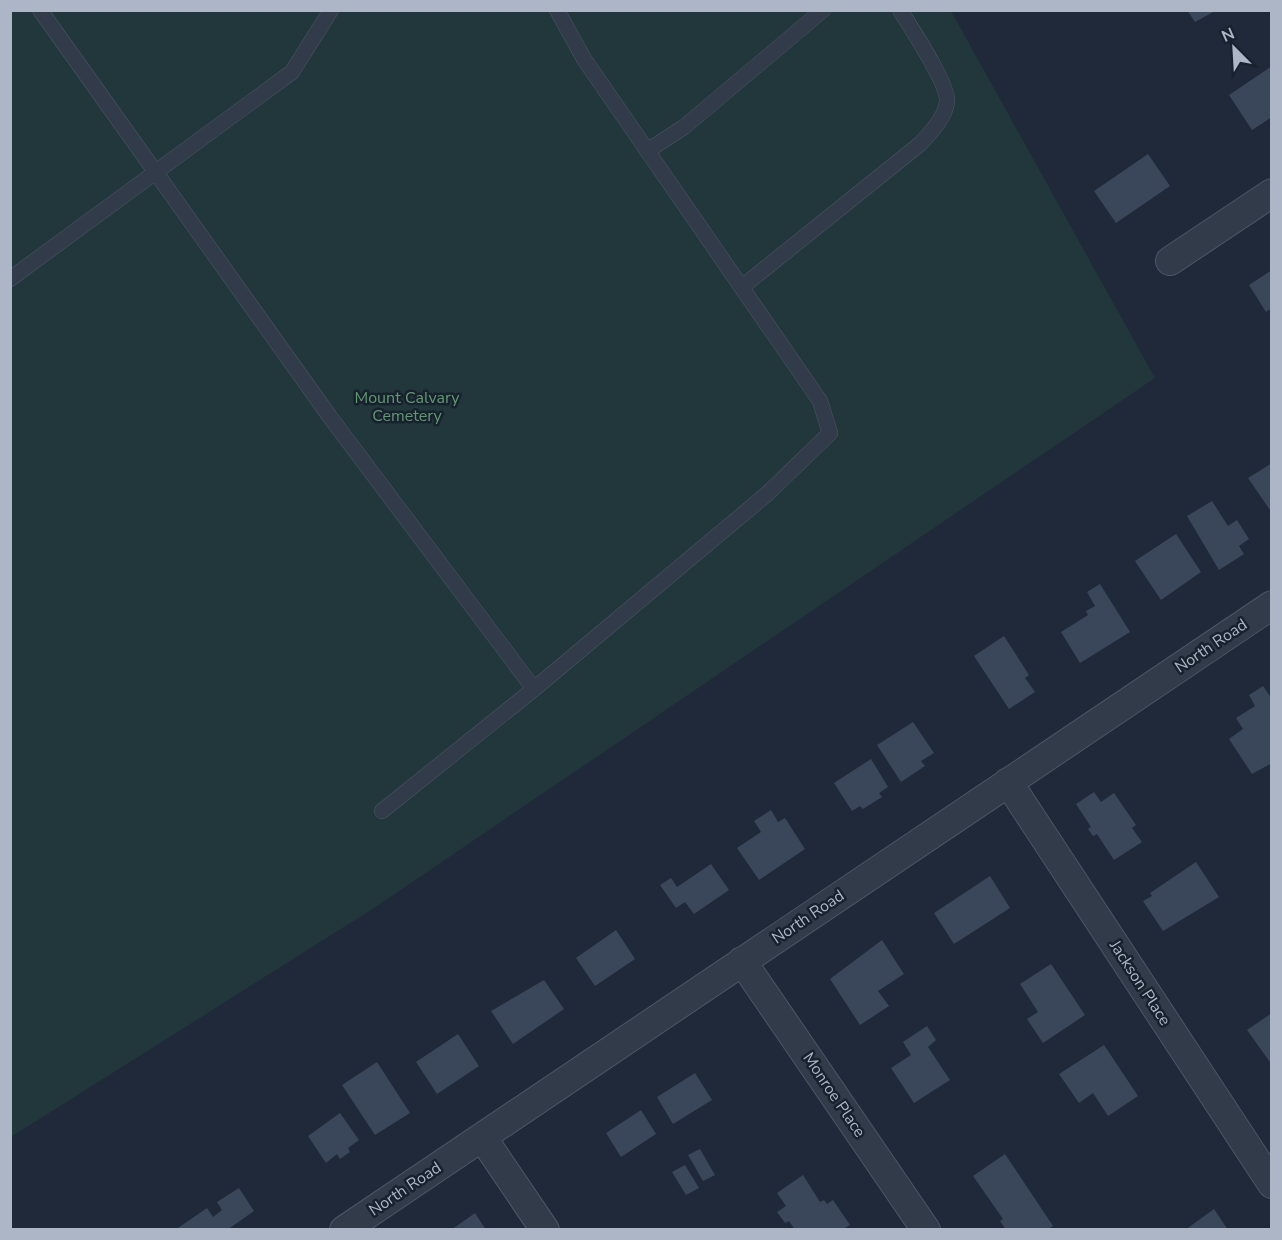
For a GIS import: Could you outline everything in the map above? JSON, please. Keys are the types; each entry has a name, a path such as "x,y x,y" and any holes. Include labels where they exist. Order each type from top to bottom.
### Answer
{"street":[{"path":"1170,261 1272,193"},
{"name":"North Road","path":"344,1230 1272,605"},
{"name":"Jackson Place","path":"1008,782 1272,1184"},
{"name":"Monroe Place","path":"742,961 926,1230"},
{"path":"482,1137 545,1230"}],"lane":[{"path":"40,10 330,417 534,689"},
{"path":"10,279 292,72 331,10"},
{"path":"382,811 534,689 767,494 830,433 820,400 584,59 557,10"},
{"path":"647,151 684,128 823,10"},
{"path":"742,287 920,144 938,122 947,102 943,84 900,10"}],"green space":[{"name":"Mount Calvary Cemetery","path":"11,11 951,11 1155,378 371,910 11,1137"}],"building":[{"path":"1187,10 1217,10 1195,22"},
{"path":"1272,66 1272,117 1252,130 1229,95"},
{"path":"1148,154 1170,186 1116,223 1094,191"},
{"path":"1272,270 1272,308 1266,312 1249,285"},
{"path":"1272,463 1272,513 1248,478"},
{"path":"1212,501 1228,526 1237,520 1249,539 1239,546 1244,554 1219,570 1187,516"},
{"path":"1176,534 1201,572 1161,600 1135,561"},
{"path":"1100,584 1130,632 1080,663 1061,632 1088,615 1086,611 1095,606 1087,592"},
{"path":"1004,636 1029,675 1025,678 1035,692 1009,709 974,656"},
{"path":"1263,686 1272,699 1272,763 1252,774 1229,739 1243,729 1236,718 1255,706 1249,695"},
{"path":"913,722 934,753 921,761 925,766 901,782 877,745"},
{"path":"871,759 888,787 879,793 882,797 863,809 860,806 852,811 834,783"},
{"path":"1094,792 1101,802 1114,793 1136,825 1132,828 1142,842 1114,860 1097,834 1093,836 1088,829 1091,827 1076,804"},
{"path":"771,810 778,822 785,818 805,849 759,880 737,848 761,832 754,821"},
{"path":"1196,862 1219,897 1163,931 1143,901 1152,896 1150,893"},
{"path":"711,864 729,890 694,914 685,902 676,908 660,885 671,878 677,887"},
{"path":"990,876 1010,908 954,944 934,913"},
{"path":"616,930 635,959 595,986 576,958"},
{"path":"882,940 904,974 878,991 889,1006 860,1025 830,979"},
{"path":"1051,964 1085,1015 1043,1043 1027,1019 1038,1012 1020,984"},
{"path":"544,980 564,1009 513,1044 491,1011"},
{"path":"1272,1013 1272,1065 1247,1030"},
{"path":"927,1026 936,1040 928,1047 950,1080 914,1103 891,1068 911,1055 903,1042"},
{"path":"458,1034 479,1066 437,1094 416,1062"},
{"path":"1104,1045 1138,1096 1108,1116 1093,1093 1079,1103 1059,1074"},
{"path":"377,1062 410,1113 375,1135 342,1085"},
{"path":"695,1073 712,1100 673,1124 657,1097"},
{"path":"641,1110 656,1134 621,1157 606,1133"},
{"path":"340,1113 359,1140 348,1148 350,1152 340,1159 337,1154 326,1163 308,1136"},
{"path":"700,1149 715,1175 703,1181 688,1155"},
{"path":"1005,1154 1053,1226 1047,1230 1006,1230 1000,1221 1003,1219 973,1176"},
{"path":"685,1165 699,1188 686,1195 672,1172"},
{"path":"803,1175 820,1202 824,1200 827,1204 833,1200 850,1225 842,1230 795,1230 789,1221 785,1223 777,1212 786,1206 777,1193"},
{"path":"239,1188 254,1211 227,1230 175,1230 207,1208 213,1217 222,1210 217,1202"},
{"path":"1214,1209 1228,1230 1185,1230"},
{"path":"475,1213 486,1230 451,1230"}]}
